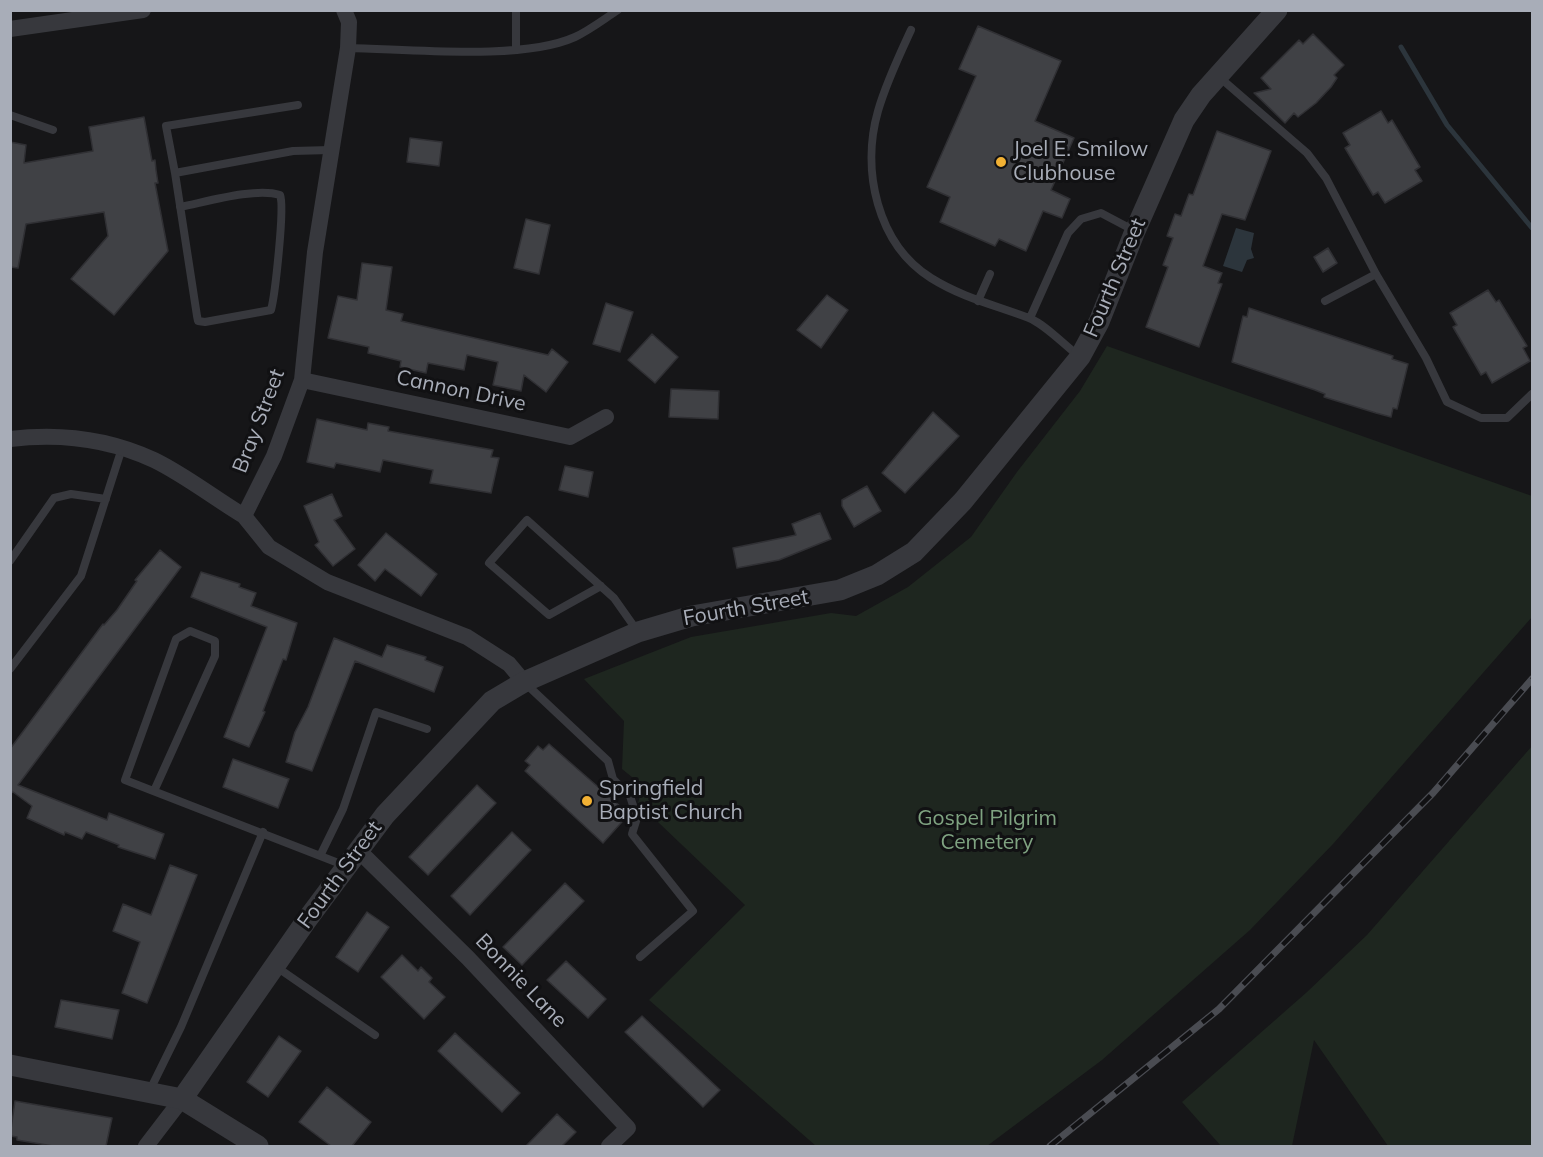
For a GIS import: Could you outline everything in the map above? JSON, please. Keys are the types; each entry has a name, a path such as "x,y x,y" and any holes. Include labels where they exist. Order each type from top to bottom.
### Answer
{"street":[{"path":"10,29 142,10"},
{"name":"Bray Street","path":"243,516 274,456 302,380 315,252 348,48 349,22 344,10"},
{"name":"Fourth Street","path":"146,1146 385,814 492,701 524,682 638,632 717,611 788,601 840,590 877,574 914,552 963,501 1080,357 1099,322 1135,231 1184,120 1218,76 1277,10"},
{"name":"Cannon Drive","path":"302,380 570,437 606,417"},
{"path":"10,439 40,435 106,442 154,460 243,516 269,547 327,582 467,637 509,664 524,682"},
{"name":"Bonnie Lane","path":"353,858 468,957 628,1128 609,1146"},
{"path":"10,1065 182,1099 258,1146"}],"lane":[{"path":"516,10 516,48"},
{"path":"348,48 483,51 516,48 574,38 618,10"},
{"path":"910,30 890,77 873,133 873,177 878,206 900,252 915,267 933,279 978,301 1030,318 1080,357"},
{"path":"1218,76 1307,153 1326,178 1376,274 1400,311 1447,402 1481,418 1507,418 1533,394"},
{"path":"180,207 253,194 272,192 280,195 283,202 282,220 275,265 275,296 271,310 205,322 198,321 166,126 298,105"},
{"path":"10,115 53,130"},
{"path":"175,173 293,151 330,150"},
{"path":"1030,318 1068,233 1082,219 1101,213 1135,231"},
{"path":"978,301 990,274"},
{"path":"1325,301 1376,274"},
{"path":"10,669 81,576 122,448"},
{"path":"10,561 54,498 71,494 106,499"},
{"path":"601,586 549,615 489,563 527,520 601,586 614,598 638,632"},
{"path":"154,791 215,656 215,641 190,631 176,639 125,780 154,791 263,832 321,854 353,858"},
{"path":"524,682 608,761 613,779 630,796 636,818 632,834 693,911 640,957"},
{"path":"321,854 343,809 376,712 426,729"},
{"path":"149,1092 181,1027 263,832"},
{"path":"275,966 375,1035"}],"green space":[{"name":"Gospel Pilgrim Cemetery","path":"1107,346 1532,496 1532,617 1333,844 1250,930 1102,1060 987,1146 816,1146 649,1000 745,905 638,803 643,786 622,769 624,721 584,679 691,637 831,613 856,616 908,587 971,537 1017,472 1080,391"},
{"path":"1532,746 1532,1146 1388,1146 1314,1040 1292,1146 1221,1146 1182,1102 1307,992 1367,935"}],"shaded area":[{"path":"1236,228 1254,233 1251,249 1254,258 1247,260 1242,272 1223,266"}],"building":[{"name":"Joel E. Smilow Clubhouse","path":"978,26 1061,61 1035,121 1074,138 1051,190 1070,199 1062,218 1043,211 1026,251 999,239 995,246 940,222 950,197 927,187 976,76 959,69"},
{"path":"1313,34 1344,65 1334,75 1337,78 1331,87 1316,103 1298,117 1294,113 1285,123 1254,93 1271,89 1261,78 1299,40 1303,44"},
{"path":"1381,111 1388,123 1392,120 1420,167 1415,170 1422,181 1385,203 1378,192 1373,195 1345,148 1350,145 1343,133"},
{"path":"144,117 152,161 155,160 158,183 155,183 168,251 114,315 71,279 108,236 104,212 26,224 18,268 10,267 10,142 26,145 24,163 93,151 89,127"},
{"path":"1217,131 1271,151 1245,220 1222,214 1203,266 1222,273 1218,283 1222,284 1199,347 1146,327 1168,267 1163,265 1173,238 1167,236 1175,214 1181,216 1189,194 1193,195"},
{"path":"410,138 442,142 439,166 407,162"},
{"path":"526,219 550,225 539,274 514,268"},
{"path":"1328,248 1337,263 1323,272 1314,257"},
{"path":"362,263 392,267 386,310 403,314 401,321 548,355 552,349 568,362 546,392 524,375 521,391 493,385 498,362 467,355 464,370 428,363 426,373 400,367 401,361 368,353 369,347 328,338 338,296 357,300"},
{"path":"1488,290 1496,302 1499,300 1527,346 1523,348 1530,361 1492,383 1486,372 1481,375 1453,327 1457,325 1450,313"},
{"path":"827,295 848,310 821,348 797,330"},
{"path":"606,303 633,312 620,352 593,344"},
{"path":"1249,308 1393,356 1392,359 1408,364 1397,409 1393,408 1391,417 1376,413 1324,397 1325,394 1315,390 1232,362 1243,316 1247,317"},
{"path":"652,334 678,357 655,383 628,360"},
{"path":"671,389 719,391 718,419 669,417"},
{"path":"933,412 959,436 905,493 882,473"},
{"path":"317,419 367,430 368,423 389,427 388,431 493,450 491,457 499,458 491,493 430,483 433,470 383,460 380,472 336,463 334,468 307,462"},
{"path":"565,466 593,472 588,497 559,490"},
{"path":"867,486 881,511 854,527 842,506 842,500"},
{"path":"332,494 342,516 334,520 355,549 333,566 315,545 319,542 304,506"},
{"path":"820,513 831,539 779,560 737,568 733,548 796,535 792,524"},
{"path":"386,533 437,574 421,596 385,569 375,581 358,565"},
{"path":"160,550 181,567 18,785 107,820 109,813 164,834 155,859 118,847 119,845 86,832 82,839 65,832 64,835 27,818 32,806 13,792 10,794 10,749 103,624 117,610 137,581 135,580"},
{"path":"201,572 240,584 239,587 256,593 251,606 297,623 286,660 283,659 263,711 265,712 249,747 224,737 267,627 191,597"},
{"path":"334,638 382,657 387,645 426,657 425,660 443,667 434,692 355,661 312,771 286,762 295,732 308,707"},
{"name":"Springfield Baptist Church","path":"549,744 629,814 603,843 525,771 530,765 525,761 538,746 543,750"},
{"path":"233,759 289,779 278,808 223,787"},
{"path":"477,785 496,803 428,875 409,857"},
{"path":"512,832 531,850 470,915 451,896"},
{"path":"170,865 197,875 147,1003 122,993 140,942 113,931 123,904 151,915"},
{"path":"565,883 584,901 522,965 503,947"},
{"path":"367,912 389,927 358,972 336,957"},
{"path":"402,955 418,971 421,967 432,978 429,982 445,997 424,1019 381,977"},
{"path":"566,961 606,999 588,1018 547,980"},
{"path":"61,1000 119,1010 112,1039 55,1027"},
{"path":"642,1016 720,1090 703,1107 625,1032"},
{"path":"455,1033 520,1093 502,1112 438,1051"},
{"path":"279,1036 301,1051 268,1097 247,1082"},
{"path":"327,1087 371,1122 352,1146 331,1146 299,1122"},
{"path":"15,1101 112,1118 106,1146 53,1146 17,1140 17,1137 10,1136"},
{"path":"557,1114 576,1132 562,1146 526,1146"}],"waterway":[{"path":"1401,47 1447,125 1532,228"}],"railway":[{"path":"1050,1146 1219,1009 1433,793 1532,679"}],"place":[{"name":"Joel E. Smilow Clubhouse","path":"1001,162"},
{"name":"Springfield Baptist Church","path":"587,801"}]}
